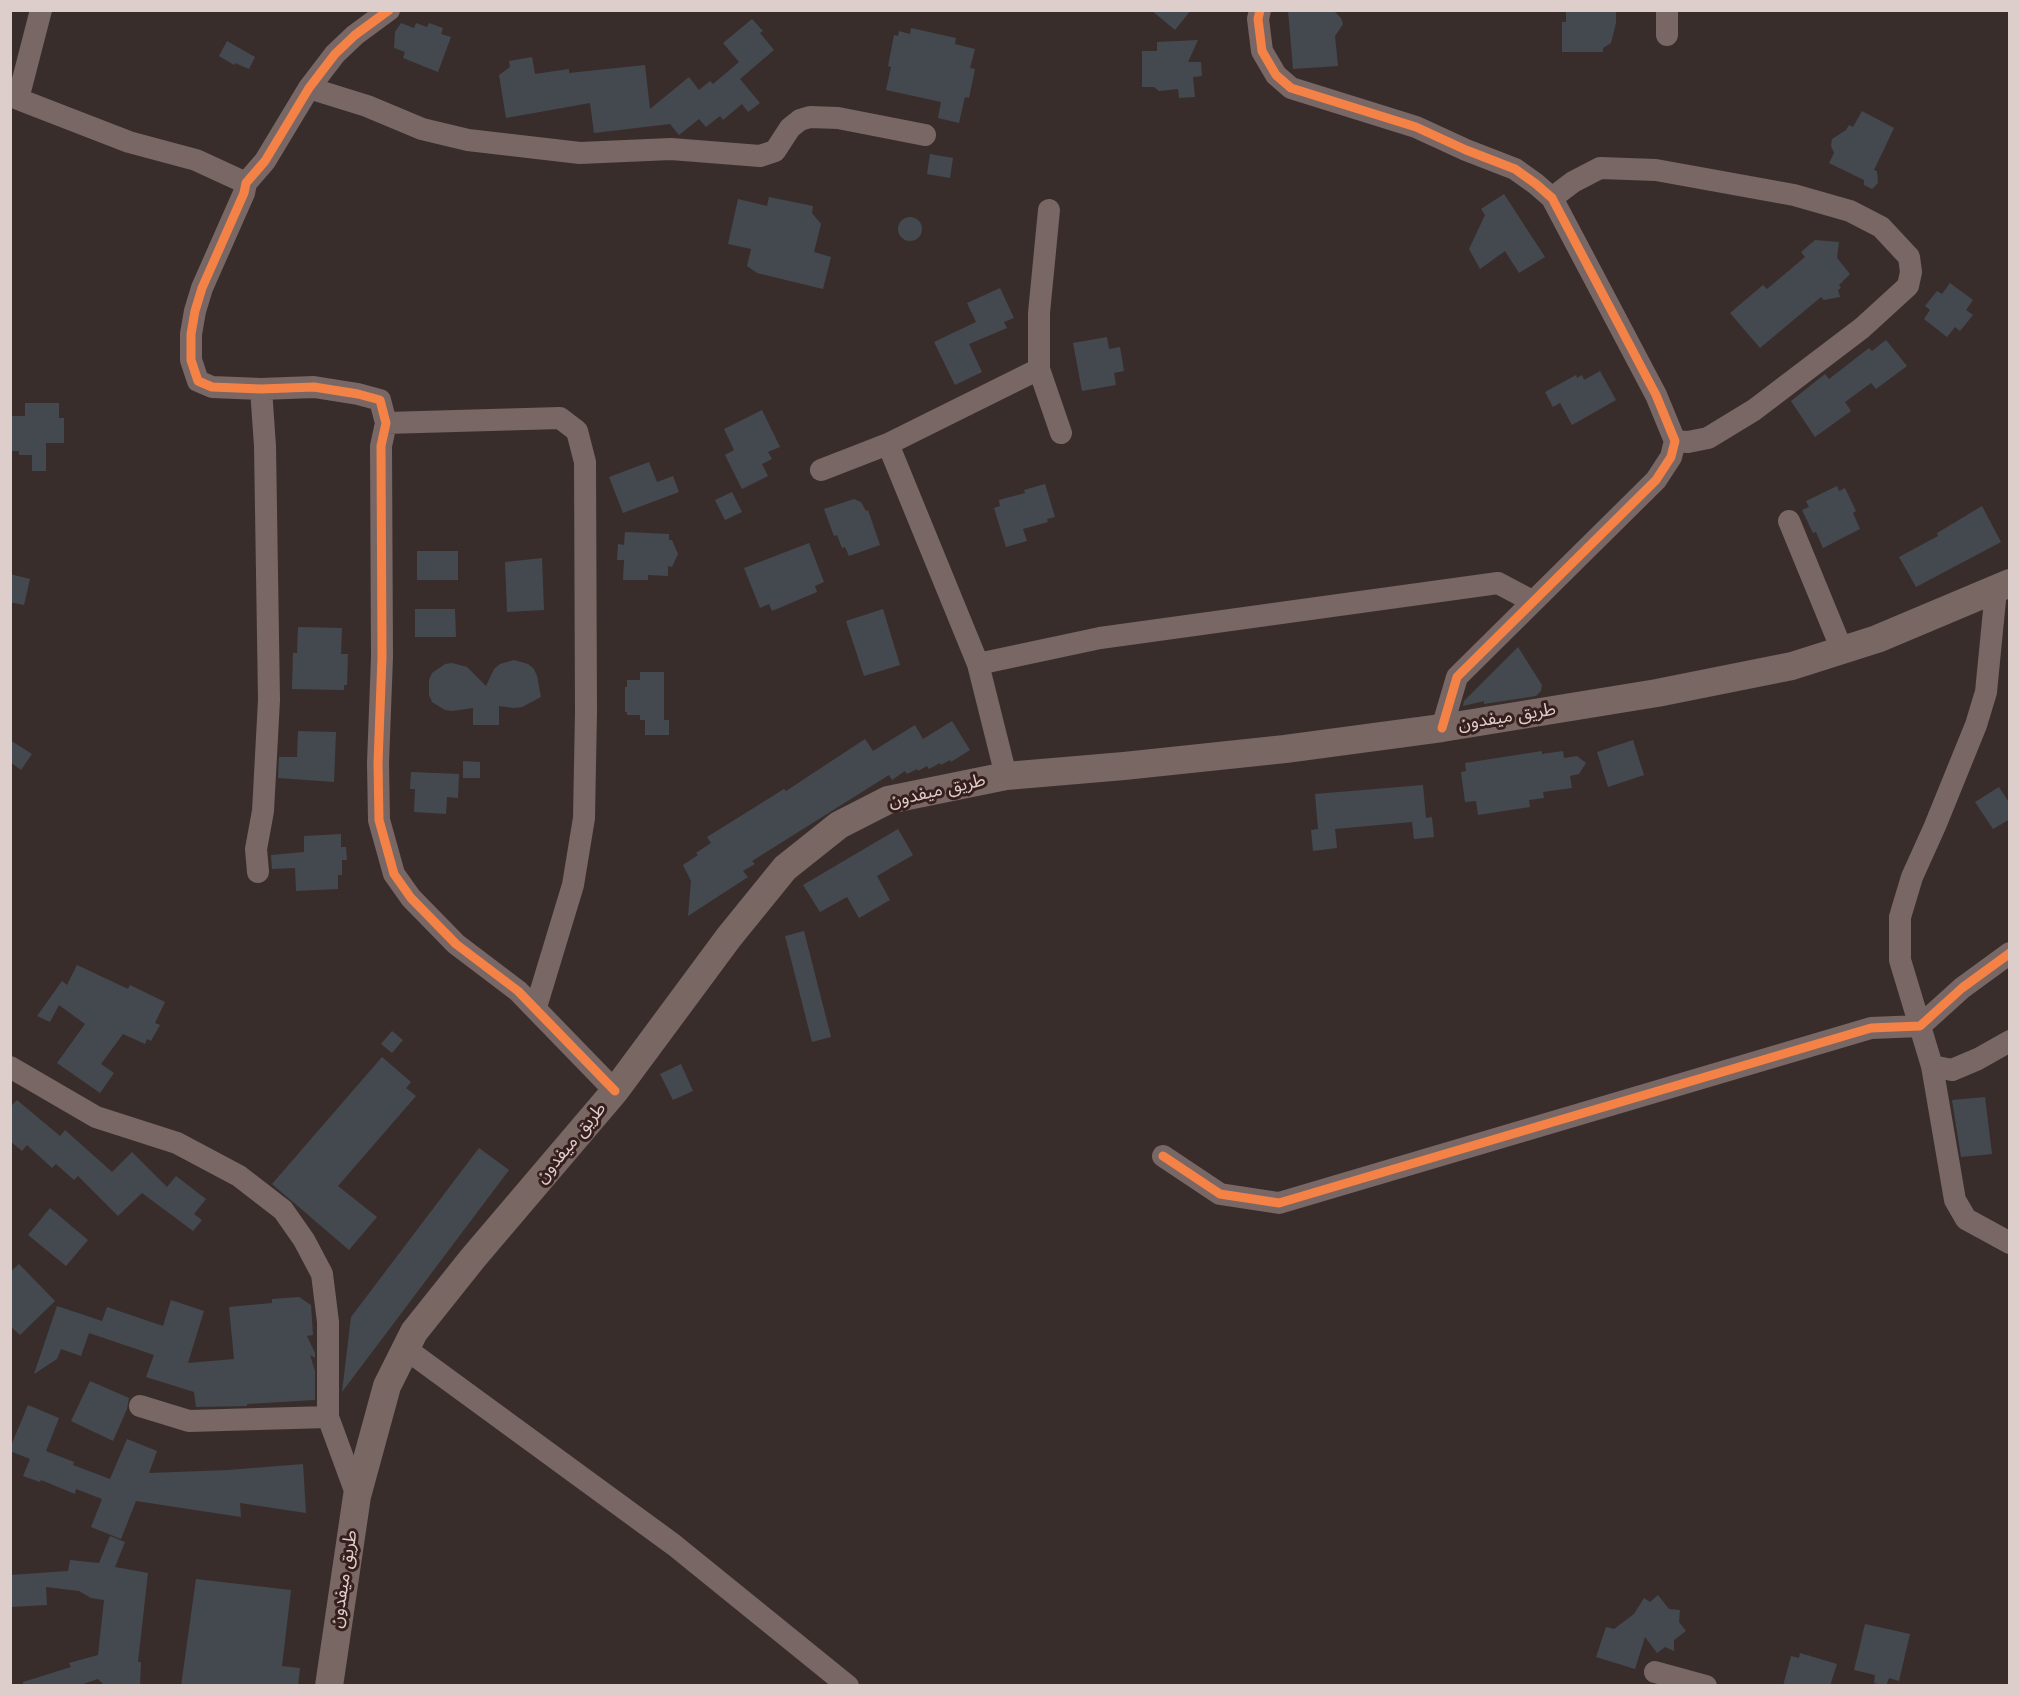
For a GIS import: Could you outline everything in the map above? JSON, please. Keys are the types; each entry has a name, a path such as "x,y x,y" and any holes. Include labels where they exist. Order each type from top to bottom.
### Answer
{"main road":[{"name":"طريق ميفدون","path":"328,1686 357,1496 387,1386 414,1332 473,1258 615,1091 729,937 784,868 839,825 888,800 1006,776 1284,749 1442,728 1657,693 1792,666 1877,639 2003,587"}],"street":[{"path":"41,10 14,97 129,142 196,160 246,183"},
{"path":"389,10 355,35 335,54 309,88 265,161 246,183 244,193 202,288 191,334 191,360 198,381 212,387 261,389 314,387 380,400 386,423 381,446 382,657 378,763 379,820 394,874 411,898 456,944 536,1007 615,1091"},
{"path":"1260,10 1258,19 1262,51 1276,75 1291,88 1416,127 1515,169 1552,198 1656,395 1676,441 1671,458 1656,480 1457,677 1442,728"},
{"path":"1667,10 1668,35"},
{"path":"309,88 367,106 422,129 468,140 580,153 671,149 760,156 775,151 790,128 800,120 810,117 838,118 925,135"},
{"path":"1552,198 1573,182 1600,168 1656,170 1794,195 1850,212 1881,227 1909,257 1911,272 1908,286 1862,328 1754,410 1708,438 1688,442 1676,441"},
{"path":"1048,210 1039,313 1039,369 1061,433"},
{"path":"821,470 888,444 1039,369"},
{"path":"258,872 256,849 263,811 269,700 265,446 261,389"},
{"path":"386,423 560,418 577,431 585,462 584,818 573,885 536,1007"},
{"path":"888,444 978,664 1006,776"},
{"path":"1789,521 1842,650"},
{"path":"978,664 1100,638 1498,583 1533,601"},
{"path":"2003,587 1986,692 1976,725 1912,877 1900,917 1900,960 1932,1066 1955,1200 1966,1219 2010,1243"},
{"path":"1163,1156 1220,1194 1279,1203 1871,1028 1920,1026 1962,988 2010,952"},
{"path":"1932,1066 1952,1070 2010,1041"},
{"path":"15,1077 96,1117 177,1143 239,1176 283,1210 304,1239 322,1274 328,1322 328,1417 357,1496"},
{"path":"406,1349 674,1545 848,1686"},
{"path":"140,1406 189,1421 328,1417"},
{"path":"1655,1672 1706,1686"}],"building":[{"path":"1151,10 1191,10 1175,30"},
{"path":"1288,10 1333,10 1341,18 1343,24 1335,36 1338,66 1293,69"},
{"path":"1566,10 1616,10 1616,23 1611,43 1603,48 1603,52 1562,52 1562,22 1566,22"},
{"path":"752,19 763,31 760,33 774,50 740,79 760,103 748,112 742,104 723,120 720,116 706,127 699,119 679,135 670,124 594,133 590,103 506,118 499,75 510,67 509,61 532,57 535,74 569,69 569,73 645,65 650,109 689,77 699,90 710,81 713,84 739,62 723,43"},
{"path":"401,23 414,28 416,23 427,27 429,23 443,28 441,34 451,37 438,72 403,58 405,52 394,48 395,32"},
{"path":"911,28 956,38 955,44 975,49 970,68 975,69 969,98 965,97 959,123 938,118 941,102 886,90 894,35 898,36 899,31 910,34"},
{"path":"1198,40 1188,62 1201,62 1202,76 1193,77 1195,97 1179,98 1178,89 1159,91 1154,87 1142,87 1142,51 1157,51 1157,42"},
{"path":"227,41 255,57 249,69 235,63 234,65 219,56"},
{"path":"1862,111 1894,128 1874,170 1877,171 1878,183 1872,189 1864,185 1864,180 1829,163 1834,153 1831,146 1832,139 1846,130 1849,125 1853,127"},
{"path":"930,154 953,158 950,178 927,174"},
{"path":"1504,194 1545,257 1519,273 1505,251 1480,269 1469,249 1485,215 1481,209"},
{"path":"769,197 813,206 812,213 821,224 814,252 831,257 823,289 757,273 747,266 751,249 728,244 738,199 767,206"},
{"path":"910,217 919,220 922,229 919,238 910,241 901,238 898,229 901,220"},
{"path":"1815,240 1839,242 1837,258 1850,274 1839,285 1840,297 1824,300 1821,297 1760,348 1730,313 1763,285 1767,289 1805,257 1801,252"},
{"path":"1950,283 1973,300 1966,310 1973,315 1960,331 1955,327 1947,337 1924,319 1930,310 1925,306 1937,291 1942,294"},
{"path":"1000,288 1014,318 1004,322 1007,328 969,344 982,372 955,385 934,342 976,322 967,303"},
{"path":"1107,337 1109,349 1120,347 1124,371 1114,373 1116,385 1082,391 1073,343"},
{"path":"1886,340 1907,366 1876,389 1871,383 1845,402 1851,411 1815,437 1791,401 1825,374 1829,379 1869,348 1872,351"},
{"path":"1600,371 1616,400 1572,425 1560,403 1553,407 1545,392 1576,375 1577,378 1582,375 1584,380"},
{"path":"25,403 59,403 59,418 64,418 64,443 46,443 46,471 32,471 32,455 19,455 19,451 11,451 10,416 25,416"},
{"path":"762,410 780,447 768,452 772,459 762,464 768,476 742,489 725,455 734,450 724,429"},
{"path":"649,462 657,482 673,476 679,492 623,513 609,477"},
{"path":"1045,484 1055,517 1047,519 1048,522 1023,529 1027,541 1006,547 994,508 1000,506 999,500 1025,493 1024,490"},
{"path":"1837,486 1839,491 1845,488 1856,511 1853,513 1860,529 1823,548 1802,510 1809,507 1806,501"},
{"path":"732,492 742,512 725,520 715,500"},
{"path":"854,499 861,502 866,511 868,510 880,545 849,556 845,547 842,548 837,535 834,536 824,509"},
{"path":"1982,506 2001,542 1916,587 1899,557 1938,536 1937,533"},
{"path":"625,532 669,534 669,540 672,540 678,554 672,567 668,566 668,576 648,575 648,580 623,580 624,560 617,560 618,544 624,545"},
{"path":"809,543 824,582 815,586 817,592 772,611 769,604 760,608 744,568"},
{"path":"417,551 458,551 458,580 417,580"},
{"path":"542,558 544,610 507,612 505,562"},
{"path":"10,574 30,579 24,605 10,602"},
{"path":"415,609 455,609 456,637 415,637"},
{"path":"883,609 900,665 864,676 846,621"},
{"path":"298,627 342,628 341,654 348,654 347,685 344,685 344,690 292,689 293,653 297,653"},
{"path":"1518,647 1542,685 1541,691 1536,696 1484,704 1484,701 1463,706 1464,701"},
{"path":"514,660 528,664 534,669 541,697 522,707 499,706 499,725 473,725 473,708 445,710 432,702 429,695 429,680 432,673 445,664 452,663 467,667 486,686 494,669 500,664"},
{"path":"640,672 664,672 664,720 669,720 669,735 645,735 645,720 640,720 640,715 627,715 625,712 627,680 640,680"},
{"path":"952,721 970,750 951,762 950,760 941,765 940,763 929,769 927,766 907,774 905,771 892,780 889,775 752,861 755,864 743,871 748,877 688,916 691,881 683,865 711,843 707,837 784,789 786,791 865,739 873,751 915,725 923,739"},
{"path":"298,731 336,732 334,782 278,778 279,757 297,757"},
{"path":"10,740 32,754 21,770 10,762"},
{"path":"1633,740 1644,775 1608,787 1597,752"},
{"path":"1542,751 1542,754 1563,751 1564,758 1577,756 1586,763 1579,774 1570,776 1572,788 1543,792 1544,798 1529,800 1530,807 1478,815 1476,801 1465,802 1461,772 1466,771 1465,763"},
{"path":"463,761 480,762 480,778 463,778"},
{"path":"411,772 459,774 458,798 447,797 446,814 414,812 415,789 410,789"},
{"path":"1423,785 1426,818 1432,817 1434,837 1414,839 1412,822 1335,829 1337,848 1313,851 1311,830 1318,829 1315,794"},
{"path":"1999,787 2010,804 2010,819 1993,829 1975,802"},
{"path":"898,829 913,855 877,876 890,900 859,918 847,897 820,912 803,885"},
{"path":"341,834 341,847 346,847 347,860 342,860 342,875 338,875 338,889 296,891 295,868 272,869 271,855 304,852 304,836"},
{"path":"804,931 831,1037 812,1042 785,936"},
{"path":"77,965 128,989 130,985 165,1002 155,1023 160,1025 151,1041 147,1039 145,1044 123,1034 101,1064 114,1073 100,1093 57,1063 85,1024 59,1005 50,1022 37,1016 62,981 67,985"},
{"path":"392,1031 403,1040 392,1053 381,1044"},
{"path":"382,1057 411,1082 406,1088 416,1096 338,1186 377,1217 349,1250 272,1184"},
{"path":"681,1064 693,1091 673,1100 660,1074"},
{"path":"1985,1097 1992,1154 1961,1157 1952,1100"},
{"path":"17,1100 60,1136 65,1130 112,1172 132,1152 167,1187 176,1176 206,1199 194,1214 202,1220 193,1231 142,1193 118,1216 78,1176 74,1180 56,1164 52,1168 27,1145 22,1151 10,1141 10,1107"},
{"path":"479,1148 509,1170 342,1392 351,1317"},
{"path":"50,1208 88,1240 66,1266 28,1235"},
{"path":"19,1264 55,1301 20,1335 10,1326 10,1272"},
{"path":"299,1297 311,1305 313,1335 307,1336 315,1353 315,1358 310,1355 315,1371 315,1400 247,1404 247,1406 196,1407 194,1392 146,1377 154,1355 89,1333 81,1356 61,1349 57,1359 34,1374 57,1306 102,1321 107,1307 163,1326 171,1300 204,1311 188,1363 234,1359 229,1307 272,1303 272,1299"},
{"path":"90,1381 129,1398 127,1409 113,1441 71,1421"},
{"path":"28,1405 59,1418 46,1451 74,1462 73,1465 110,1479 127,1439 157,1451 149,1473 303,1464 306,1513 240,1503 241,1517 136,1501 121,1539 91,1527 102,1499 76,1489 75,1494 41,1480 40,1482 23,1476 30,1459 10,1451 10,1448"},
{"path":"110,1536 125,1542 115,1567 148,1573 138,1662 141,1662 140,1686 105,1686 98,1679 77,1686 23,1686 23,1682 71,1667 69,1663 98,1655 104,1600 91,1598 79,1591 46,1587 47,1605 10,1607 10,1575 68,1571 70,1560 99,1563"},
{"path":"196,1579 291,1590 282,1666 300,1668 298,1686 181,1686"},
{"path":"1658,1595 1669,1609 1680,1610 1679,1622 1686,1631 1674,1640 1674,1651 1665,1647 1657,1653 1645,1637 1635,1669 1596,1657 1606,1627 1614,1629 1634,1614 1644,1598 1650,1602"},
{"path":"1865,1624 1910,1634 1899,1681 1889,1678 1886,1686 1874,1683 1875,1675 1854,1670"},
{"path":"1800,1653 1837,1664 1830,1686 1783,1686 1791,1656 1799,1658"}],"cycle path":[{"path":"389,10 355,35 335,54 309,88 265,161 246,183 244,193 202,288 191,334 191,360 198,381 212,387 261,389 314,387 380,400 386,423 381,446 382,657 378,763 379,820 394,874 411,898 456,944 518,991 615,1091"},
{"path":"1260,10 1258,19 1262,51 1276,75 1291,88 1416,127 1515,169 1552,198 1656,395 1675,441 1671,457 1656,480 1457,677 1442,728"},
{"path":"1163,1156 1220,1194 1279,1203 1871,1028 1920,1026 1962,988 2010,953"}]}
